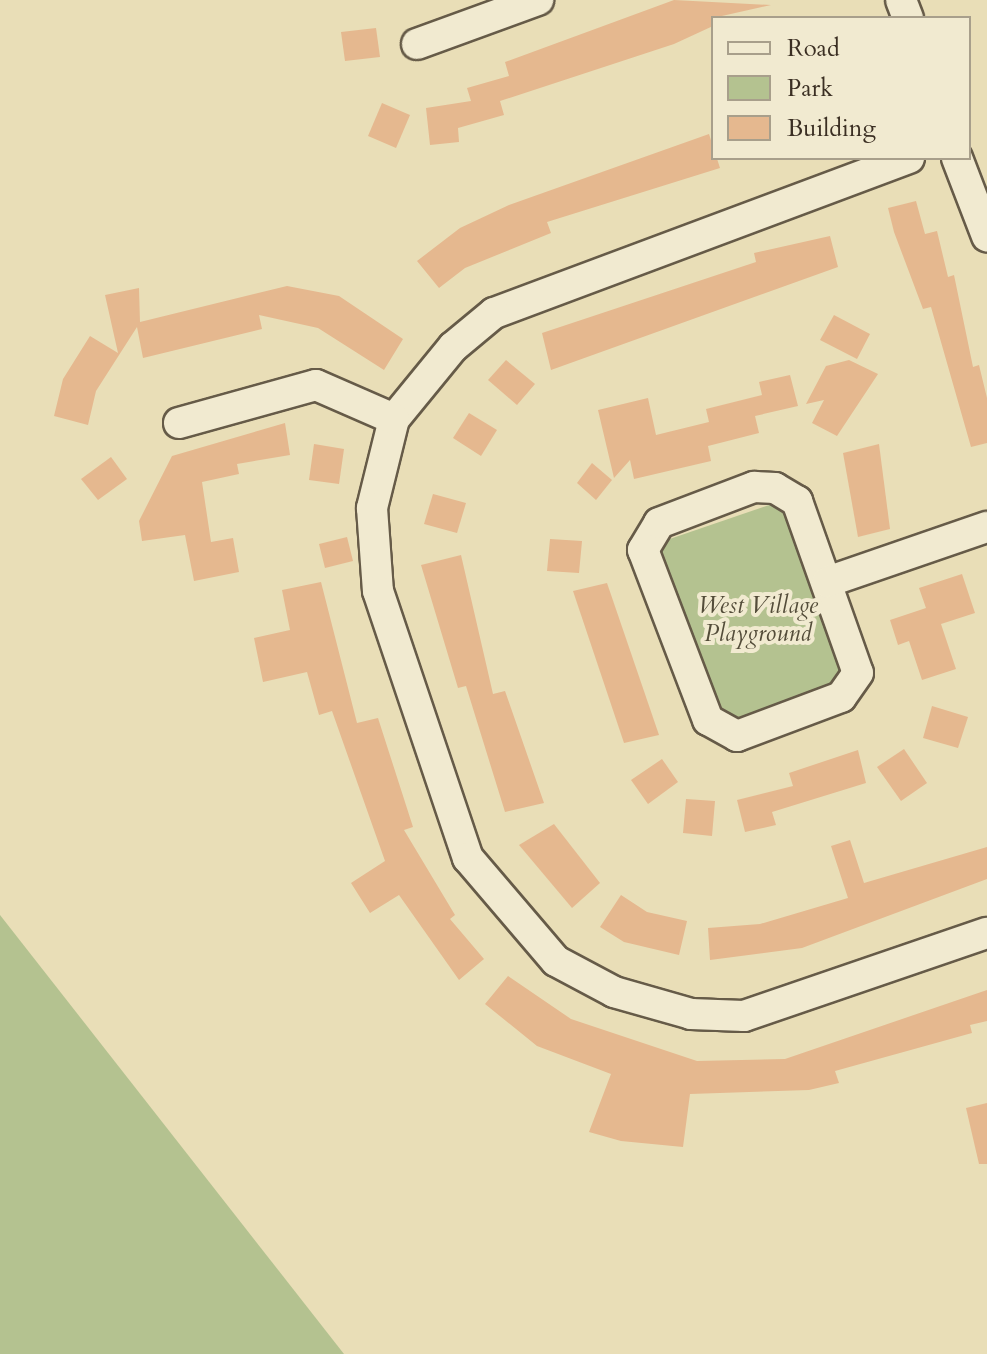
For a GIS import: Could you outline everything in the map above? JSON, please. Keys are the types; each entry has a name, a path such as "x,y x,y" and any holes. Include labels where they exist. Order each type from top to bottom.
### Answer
{"street":[{"path":"417,44 538,0"},
{"path":"904,160 494,313 453,347 394,419 372,508 378,591 468,858 556,961 614,992 691,1014 744,1016 987,933"},
{"path":"958,160 987,236"},
{"path":"179,423 316,385 394,419"},
{"path":"754,487 775,488 797,501 827,582 857,662 854,682 841,697 737,736 708,720 643,550 651,530 670,518 754,487"},
{"path":"827,582 987,527"}],"green space":[{"name":"West Village Playground","path":"772,504 787,511 847,668 837,681 742,725 724,719 658,543"},
{"path":"0,915 344,1354 0,1354"}],"building":[{"path":"674,0 771,5 711,16 711,27 674,44 500,101 504,115 458,128 459,142 430,145 426,108 471,101 467,88 509,76 505,62"},
{"path":"376,28 380,57 345,61 341,32"},
{"path":"382,103 410,115 396,148 368,136"},
{"path":"709,134 711,160 717,160 720,168 547,222 551,233 465,268 439,288 417,261 460,228 509,205"},
{"path":"916,201 925,234 937,231 948,277 954,275 973,367 979,365 987,398 987,443 971,447 931,307 923,309 894,232 888,208"},
{"path":"830,236 838,267 551,370 542,333 756,262 754,253"},
{"path":"287,286 339,296 403,339 384,370 318,328 259,315 262,329 143,358 137,327 96,391 88,425 54,416 63,379 90,336 118,353 105,295 139,288 140,322"},
{"path":"834,315 870,334 857,359 820,340"},
{"path":"506,360 535,384 517,405 488,380"},
{"path":"849,360 878,374 837,436 812,423 824,400 806,404 826,366"},
{"path":"790,375 798,406 755,416 759,433 708,446 711,461 634,479 630,460 614,478 598,410 648,398 656,435 709,422 706,409 762,395 759,382"},
{"path":"469,413 497,430 481,456 453,438"},
{"path":"285,423 290,455 237,464 239,474 202,482 211,542 233,538 239,572 194,581 185,535 142,541 139,521 172,456"},
{"path":"314,444 344,449 339,484 309,480"},
{"path":"879,444 890,529 858,537 843,453"},
{"path":"111,457 127,479 98,500 81,479"},
{"path":"592,463 612,480 596,500 577,483"},
{"path":"433,494 466,503 457,533 424,524"},
{"path":"347,537 353,561 325,568 319,544"},
{"path":"550,539 582,541 579,573 547,571"},
{"path":"461,555 493,694 505,691 544,803 505,812 466,686 458,688 421,565"},
{"path":"962,574 975,613 941,624 956,669 922,680 909,641 898,645 890,620 926,608 919,588"},
{"path":"321,582 357,723 378,718 413,827 404,830 455,915 450,919 484,959 459,980 399,895 370,913 351,883 385,861 332,711 319,715 307,672 263,682 254,638 290,630 282,590"},
{"path":"607,583 659,735 624,743 573,591"},
{"path":"932,706 968,717 958,748 923,738"},
{"path":"904,749 927,783 901,801 877,767"},
{"path":"858,750 866,783 772,812 776,825 745,832 737,800 793,786 789,773"},
{"path":"662,759 678,782 648,804 631,780"},
{"path":"686,799 715,801 712,836 683,833"},
{"path":"554,824 600,883 572,908 519,845"},
{"path":"850,840 864,883 987,847 987,879 802,948 710,960 708,928 760,924 848,898 831,846"},
{"path":"621,895 647,912 687,921 679,955 624,942 600,927"},
{"path":"508,976 571,1019 697,1061 785,1059 987,990 987,1021 970,1025 972,1033 835,1071 839,1083 809,1090 690,1094 683,1147 621,1141 589,1132 611,1074 537,1046 485,1004"},
{"path":"987,1103 987,1164 979,1164 966,1108"}]}
